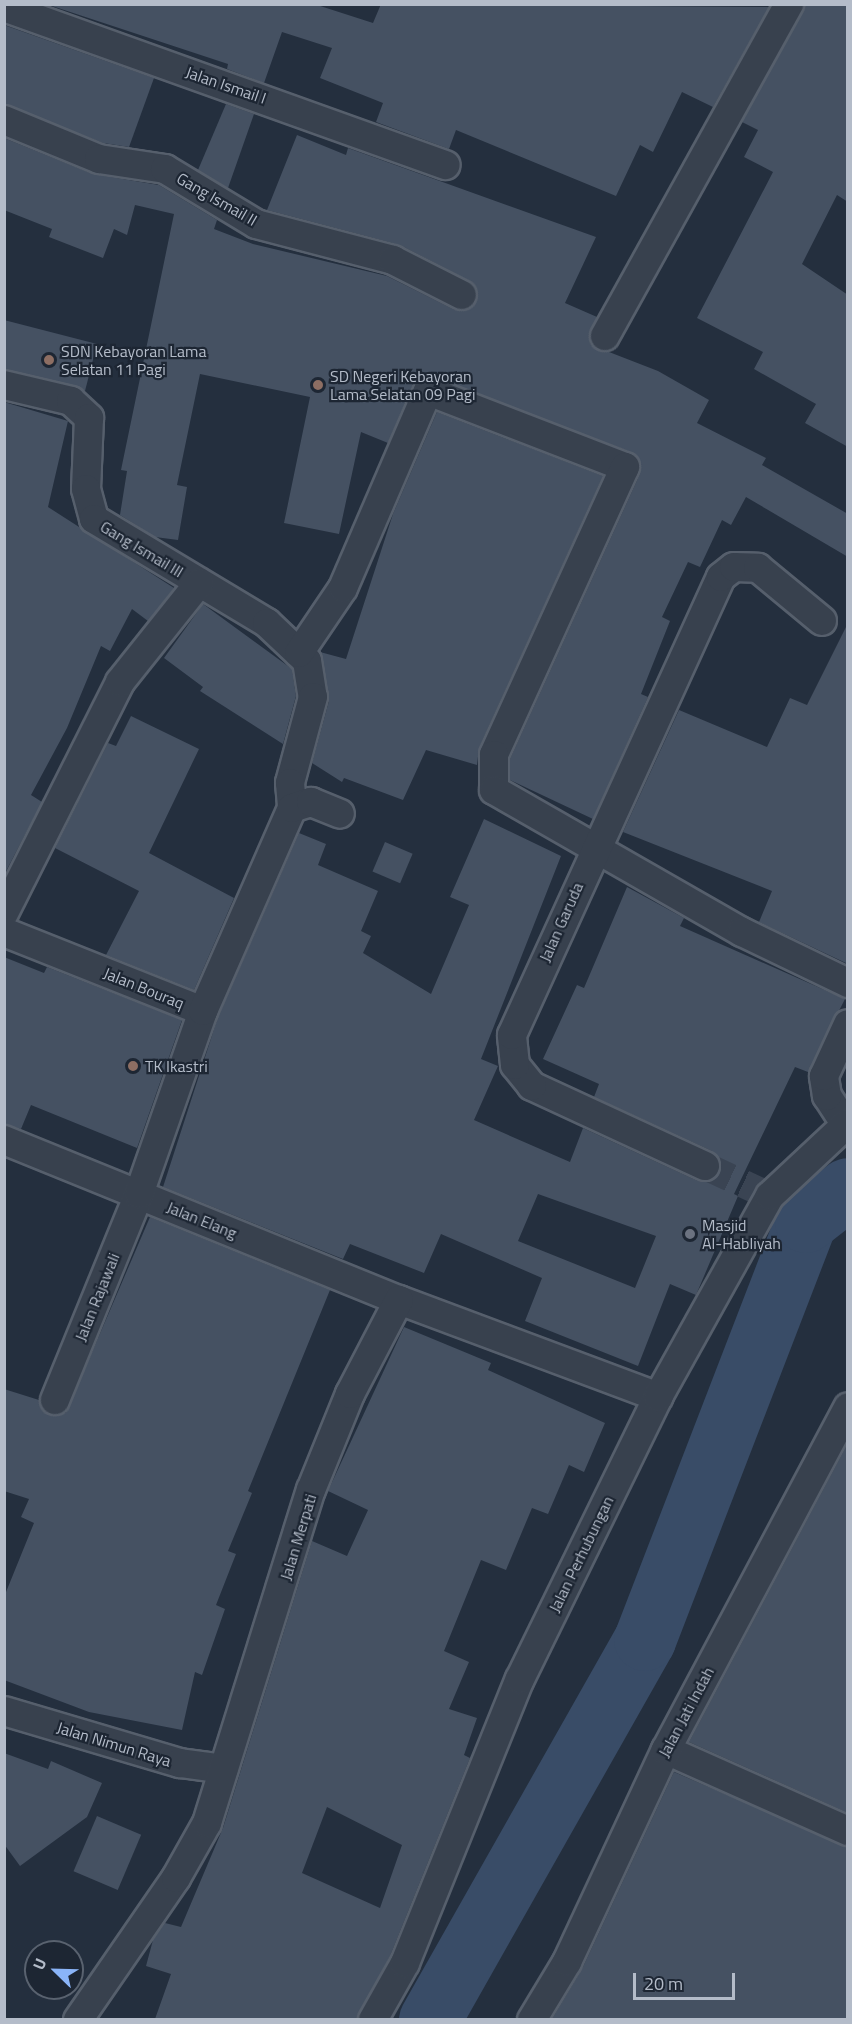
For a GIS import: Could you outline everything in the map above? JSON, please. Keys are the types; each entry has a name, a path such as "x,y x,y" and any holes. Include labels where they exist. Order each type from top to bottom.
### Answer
{"street":[{"path":"604,336 789,4"},
{"name":"Jalan Ismail I","path":"4,7 446,165"},
{"name":"Gang Ismail II","path":"4,120 99,159 165,169 256,224 393,260 462,295"},
{"name":"Gang Ismail III","path":"4,385 81,408 89,418 86,489 94,519 267,623 300,653"},
{"path":"203,1011 292,808 290,783 314,684 300,653 343,588 428,391 625,467 494,755 491,776 494,790 742,932 848,983"},
{"name":"Jalan Garuda","path":"705,1166 532,1086 515,1065 511,1051 518,1016 721,577 734,567 758,568 822,621"},
{"path":"4,913 120,682 199,584"},
{"path":"292,808 310,802 340,814"},
{"name":"Jalan Bouraq","path":"4,932 203,1011 139,1194"},
{"path":"847,1124 827,1096 824,1076 848,1023"},
{"name":"Jalan Perhubungan","path":"373,2019 405,1963 520,1679 658,1397 765,1194 847,1124"},
{"name":"Jalan Elang","path":"4,1140 399,1300"},
{"name":"Jalan Rajawali","path":"55,1400 139,1194"},
{"path":"399,1300 658,1397"},
{"name":"Jalan Merpati","path":"78,2019 176,1878 207,1823 311,1490 350,1394 399,1300"},
{"name":"Jalan Jati Indah","path":"532,2019 567,1962 666,1750 848,1407"},
{"name":"Jalan Nimun Raya","path":"4,1711 180,1763 225,1769"},
{"path":"666,1750 848,1831"}],"building":[{"path":"46,4 314,4 373,23 381,4 769,7 713,107 682,92 653,152 640,145 616,196 456,130 449,149 376,122 383,103 320,78 332,48 282,32 264,83 227,69 228,64"},
{"path":"805,4 848,4 848,202 837,195 802,264 848,295 848,447 805,423 816,404 754,369 763,352 697,318 773,172 744,157 758,130 742,122"},
{"path":"4,25 154,78 129,147 103,143 4,104"},
{"path":"226,104 254,114 228,188 198,170"},
{"path":"297,135 346,155 348,148 596,237 565,303 597,317 589,336 591,345 658,371 709,400 697,423 766,458 762,465 848,514 848,557 746,497 731,525 722,520 700,567 688,562 662,617 670,621 641,694 648,697 593,819 510,780 510,759 640,474 641,464 631,452 425,375 413,384 388,443 361,432 339,534 284,523 310,397 200,374 177,485 187,487 178,540 155,537 120,515 127,471 121,470 174,214 135,205 127,235 114,229 103,258 49,237 52,229 4,210 4,138 93,174 159,185 217,220 214,229 253,244 387,276 455,310 471,308 478,294 470,281 400,245 267,210"},
{"name":"SDN Kebayoran Lama Selatan 11 Pagi","path":"4,320 97,344 85,391 4,369"},
{"path":"4,402 68,421 48,507 174,588 148,621 132,609 110,651 101,646 67,728 31,795 42,802 4,875"},
{"path":"437,412 603,476 479,748 477,765 426,750 403,800 344,778 342,782 312,763 329,701 320,652 346,659 393,514"},
{"path":"203,604 292,669 296,696 283,744 200,691 203,687 164,658"},
{"path":"848,623 848,964 759,922 772,891 623,832 679,710 767,747 790,698 807,705"},
{"path":"131,716 199,749 149,853 234,898 194,990 106,955 139,891 55,848 108,743 116,746"},
{"path":"484,819 561,856 481,1059 498,1066 474,1120 570,1162 583,1128 698,1181 707,1182 720,1173 721,1164 712,1151 594,1097 599,1084 543,1059 577,985 584,988 627,887 684,918 680,926 845,999 808,1072 795,1067 734,1194 738,1196 696,1295 670,1284 638,1366 525,1321 542,1278 441,1234 424,1273 350,1244 343,1259 163,1187 218,1017 299,833 326,844 318,865 378,891 361,931 371,936 363,953 431,994 469,905 450,897","holes":["538,1194 656,1236 635,1288 518,1241"]},
{"path":"385,842 413,854 400,883 372,871"},
{"path":"4,957 44,973 47,967 182,1020 137,1148 31,1105 21,1129 4,1124"},
{"path":"150,1217 330,1290 248,1491 252,1493 228,1551 236,1554 216,1605 225,1609 202,1675 195,1672 182,1730 89,1712 4,1680 4,1597 34,1523 21,1517 29,1499 4,1491 4,1389 39,1400 49,1415 66,1413"},
{"path":"404,1327 491,1363 488,1370 605,1423 584,1472 569,1465 548,1514 532,1508 506,1570 481,1560 444,1651 469,1662 449,1709 477,1718 464,1755 470,1758 390,1956 357,2019 155,2019 171,1974 146,1966 153,1940 165,1923 181,1927 223,1828 312,1541 347,1556 368,1510 328,1491","holes":["327,1807 402,1845 380,1908 302,1873"]},
{"path":"848,1443 848,1813 689,1742"},
{"path":"4,1753 48,1769 51,1761 102,1783 87,1817 20,1866 4,1844"},
{"path":"674,1772 848,1847 848,2019 552,2019 582,1969"},
{"path":"97,1816 141,1835 118,1890 74,1871"}],"waterway":[{"path":"430,2020 645,1640 806,1222 848,1189"}],"tunnel":[{"path":"705,1166 761,1192"}],"place":[{"name":"SDN Kebayoran Lama Selatan 11 Pagi","path":"49,360"},
{"name":"SD Negeri Kebayoran Lama Selatan 09 Pagi","path":"318,385"},
{"name":"TK Ikastri","path":"133,1066"},
{"name":"Masjid Al-Habliyah","path":"690,1234"}]}
